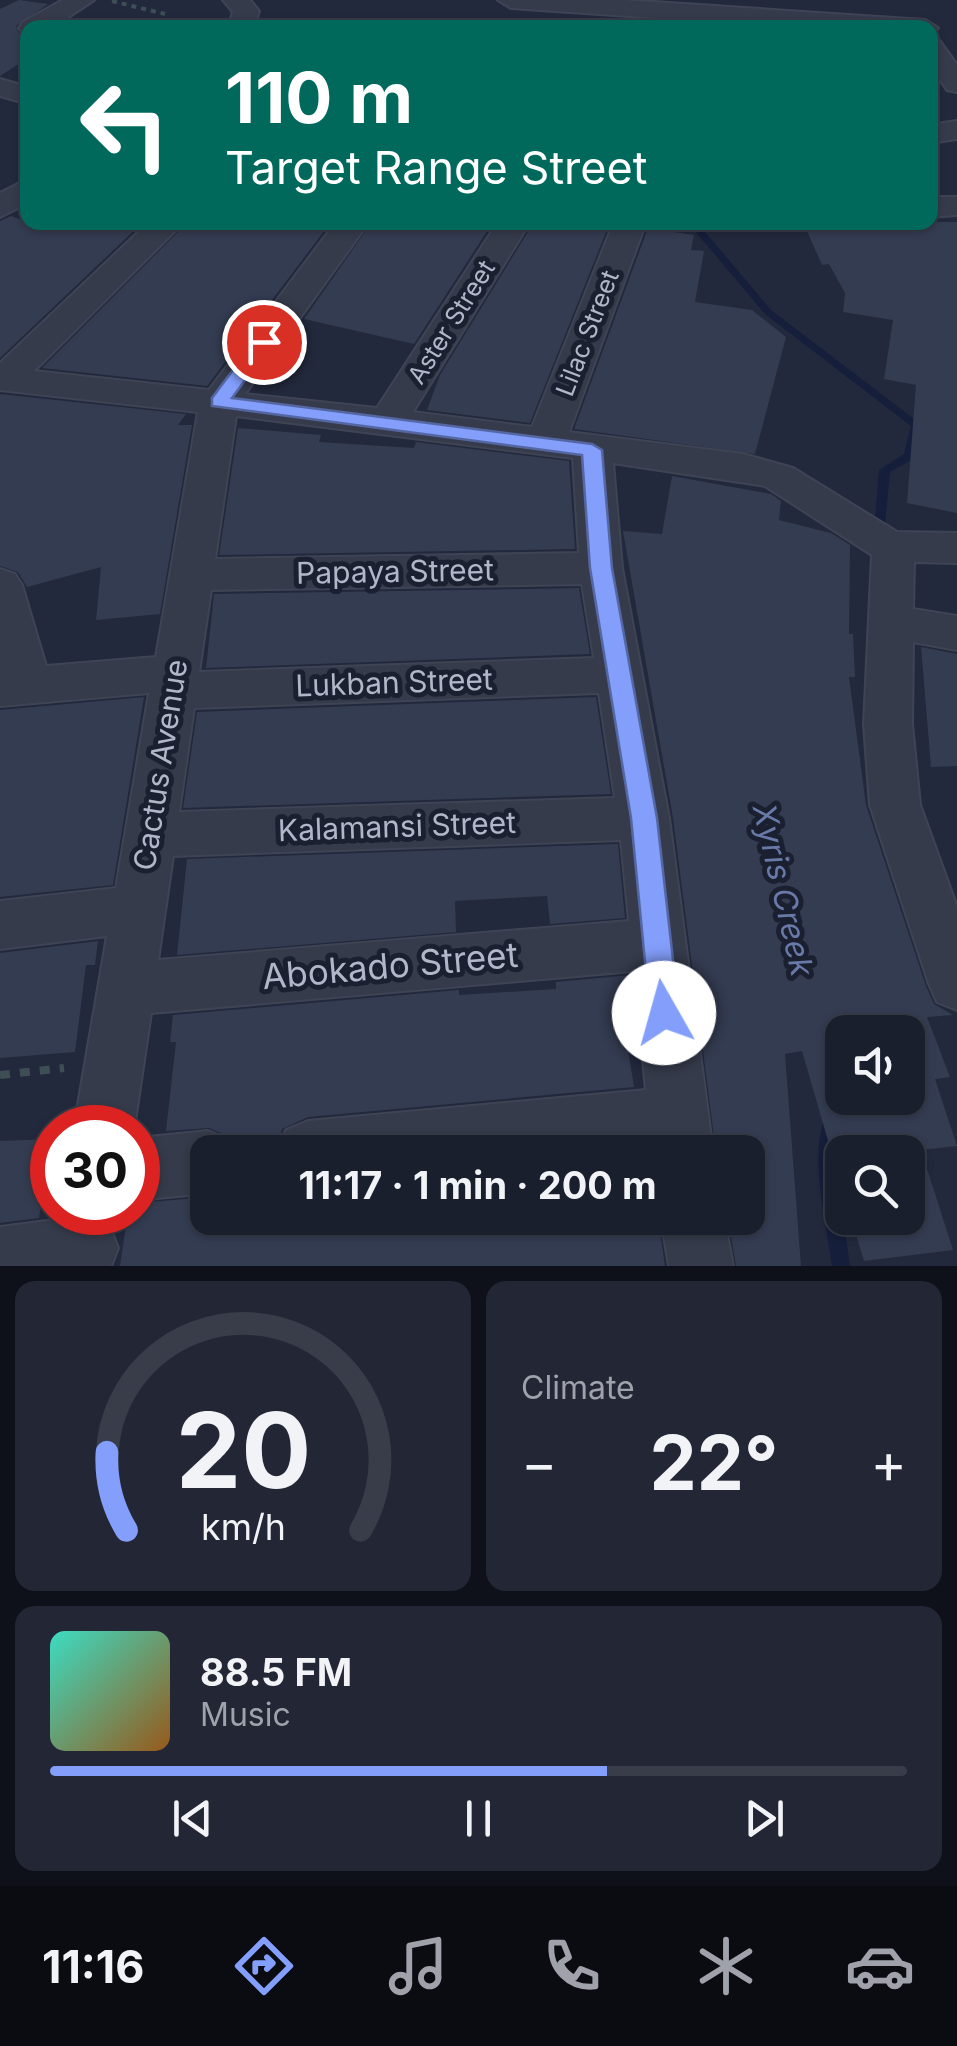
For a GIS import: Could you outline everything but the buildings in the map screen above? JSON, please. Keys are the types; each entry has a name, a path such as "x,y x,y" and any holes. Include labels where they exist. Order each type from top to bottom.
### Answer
{"street":[{"path":"45,20 81,0"},
{"path":"510,0 764,10 853,20"},
{"path":"938,58 957,85"},
{"path":"0,207 20,178"},
{"path":"2,379 160,230"},
{"path":"219,402 347,230"},
{"name":"Aster Street","path":"388,421 509,230"},
{"name":"Lilac Street","path":"568,447 628,230"},
{"path":"2,379 388,421 743,467 779,477 870,538 894,547 957,548"},
{"name":"Cactus Avenue","path":"108,1105 219,402"},
{"path":"568,447 601,568 616,675 644,818 681,1135"},
{"path":"894,547 888,724 896,804 957,984"},
{"name":"Papaya Street","path":"190,575 601,568"},
{"path":"0,585 14,686"},
{"path":"892,622 957,632"},
{"name":"Lukban Street","path":"14,686 616,675"},
{"name":"Kalamansi Street","path":"150,835 644,818"},
{"path":"0,925 138,909"},
{"name":"Abokado Street","path":"126,989 656,944"},
{"path":"160,1167 190,1164"},
{"path":"696,1235 701,1266"},
{"path":"0,1259 87,1242"}],"path":[{"path":"106,0 165,14"},
{"path":"0,1074 115,1062"}],"waterway":[{"name":"Xyris Creek","path":"699,230 768,312 917,425 909,456 885,470 880,532"},
{"name":"Xyris Creek","path":"830,1125 825,1154 841,1266"}],"route":[{"path":"264,342 219,402 592,450 601,568 616,675 644,818 664,1013"}]}
